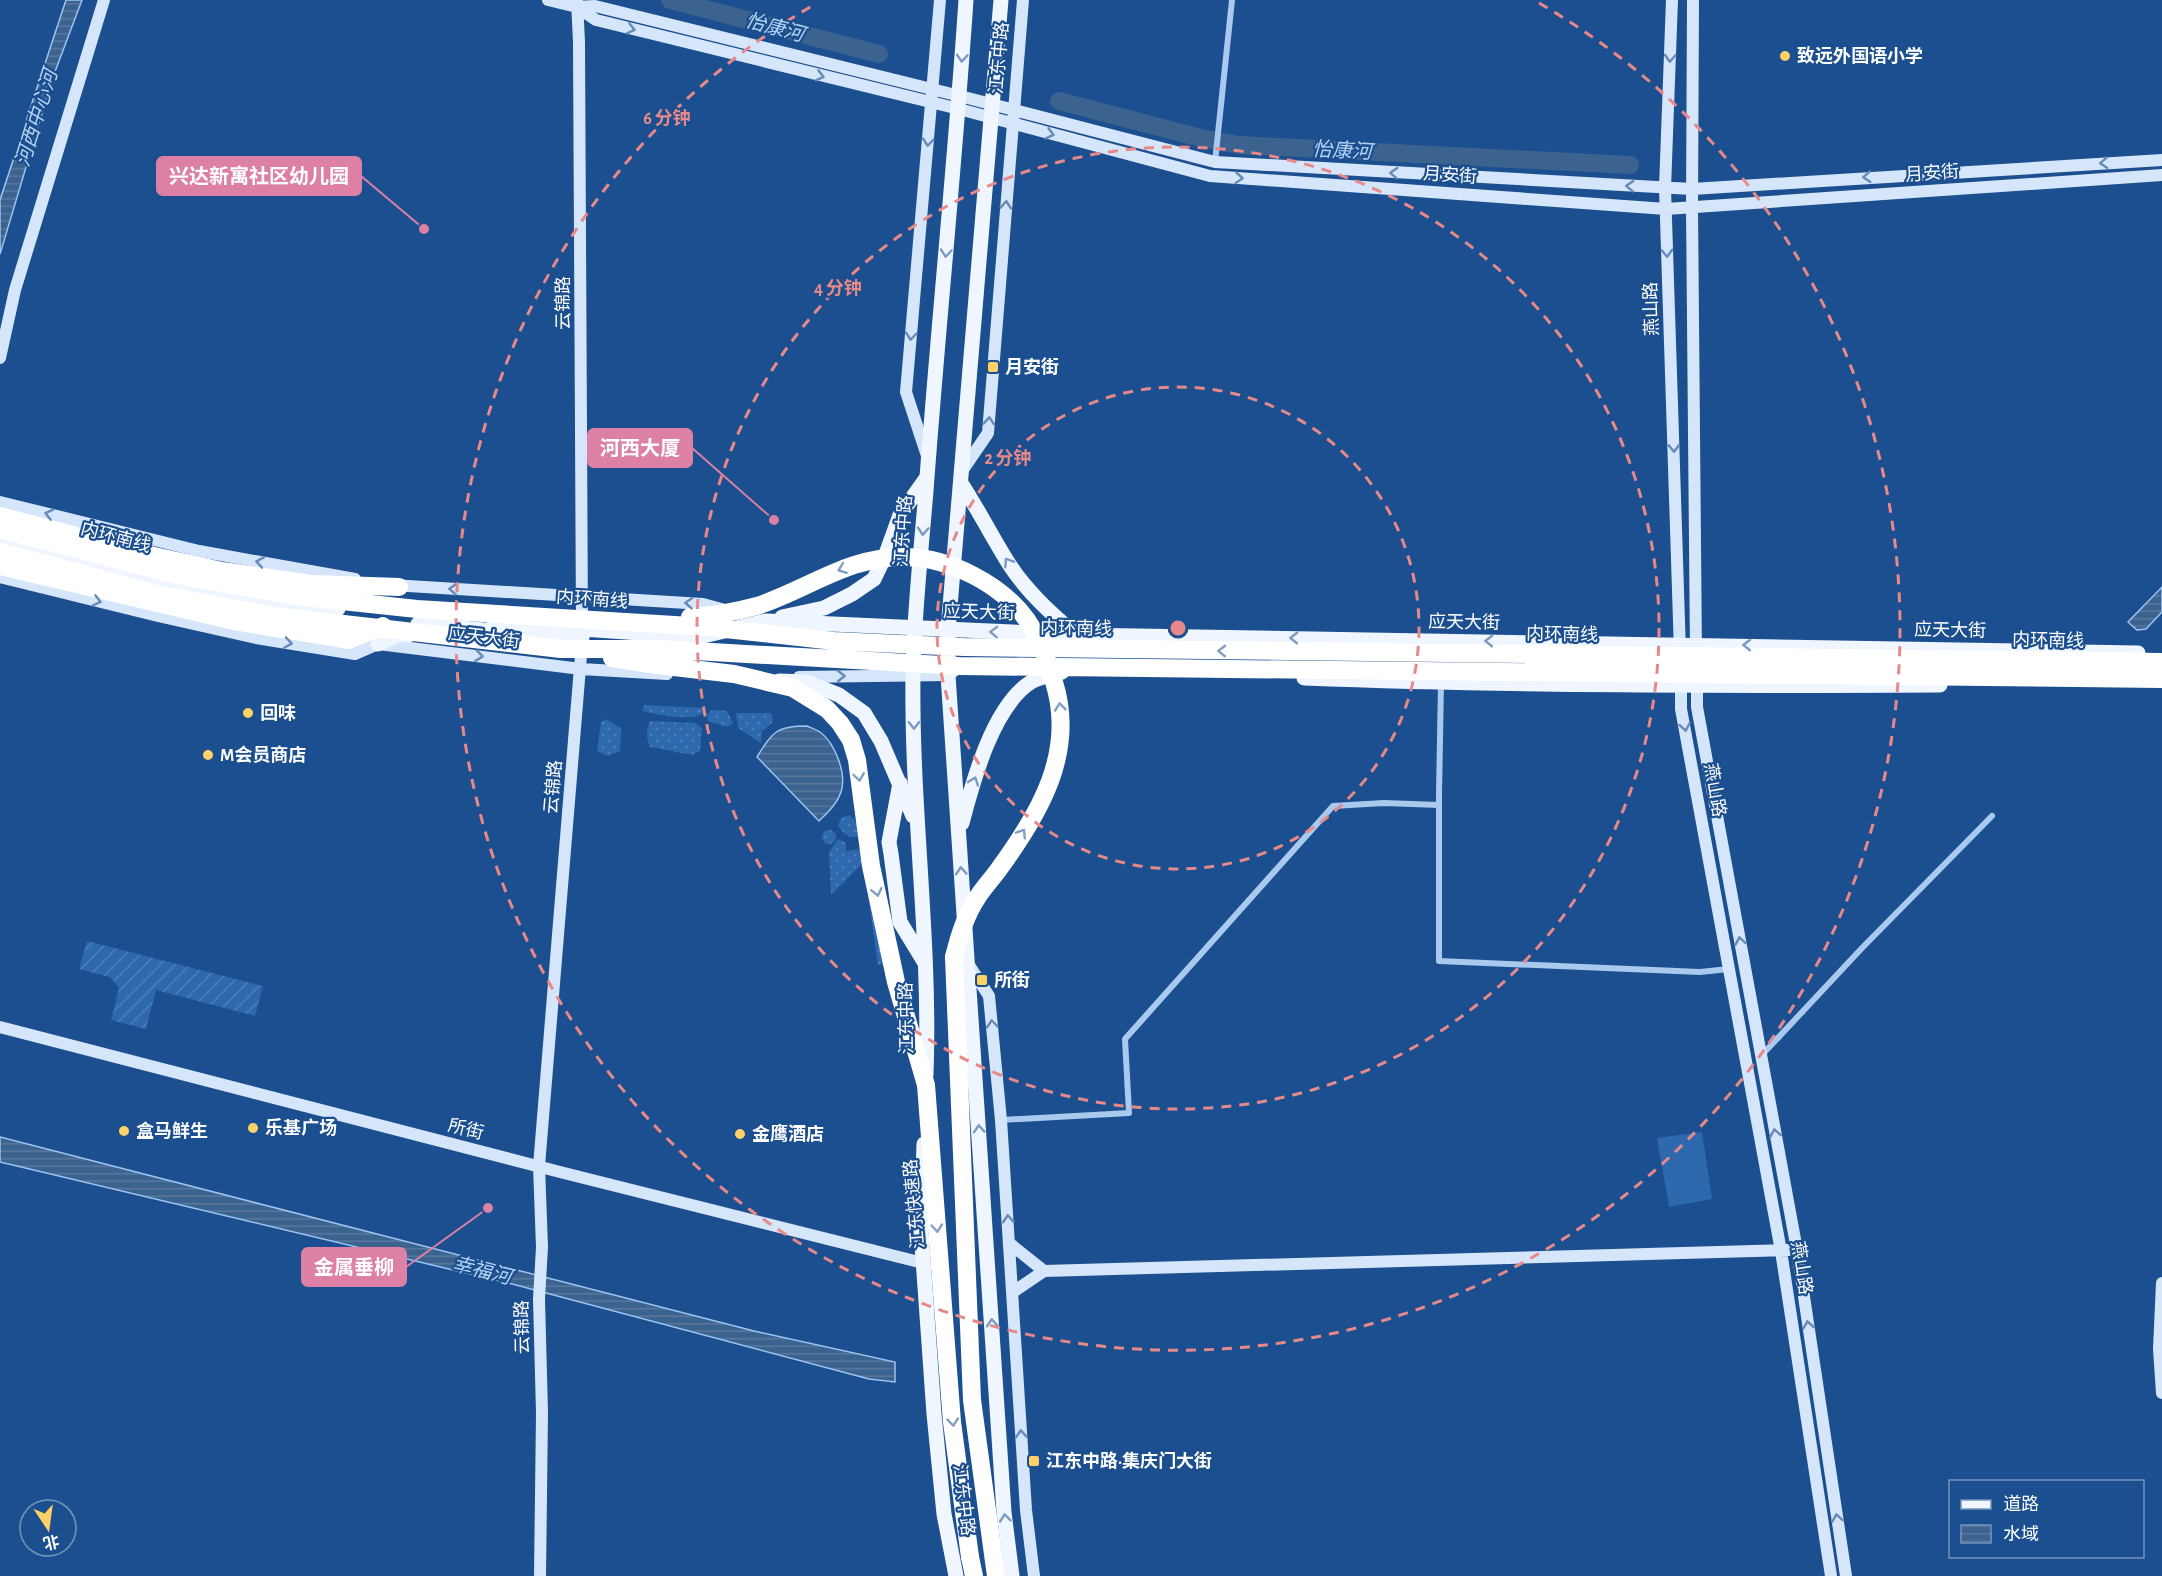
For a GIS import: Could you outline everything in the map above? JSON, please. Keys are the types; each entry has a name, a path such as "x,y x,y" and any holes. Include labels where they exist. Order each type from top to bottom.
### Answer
{"highway":[{"path":"0,516 222,571 311,584 399,586"},
{"name":"内环南线","path":"0,528 177,575 295,596 417,609 707,627 834,641 964,648 2162,662"},
{"name":"内环南线","path":"0,552 157,594 274,616 561,649 660,649 959,666 2162,679"},
{"path":"599,621 720,614 757,605 844,567 874,559 906,556 943,563 970,574 996,590 1022,613 1039,638 1060,699 1061,744 1057,765 1043,799 1000,868 976,898 959,933 972,1400 994,1568"},
{"path":"0,566 234,621 350,640 392,622"},
{"name":"江东快速路","path":"561,649 657,665 734,674 793,688 827,709 851,740 858,771 866,835 896,982 926,1085 952,1422 974,1576"}],"main road":[{"name":"江东中路","path":"956,1576 944,1514 934,1414 921,1231 927,1059 913,674 928,458 966,0"},
{"name":"江东中路","path":"1001,0 948,630 948,675 959,837 961,959 1004,1512 1012,1576"},
{"path":"766,621 824,608 852,594 874,579 900,515 927,477"},
{"path":"961,477 1009,564 1046,609 1076,635"},
{"name":"应天大街","path":"0,539 176,584 290,605 582,634 699,637 766,621 1076,635 2162,653"},
{"name":"应天大街","path":"0,546 175,590 290,610 392,622 948,656 970,662 1068,670 1441,682 1689,686 2162,685"},
{"path":"378,644 400,634 582,634"},
{"path":"959,837 971,791 995,726 1011,701 1031,681 1068,670"},
{"path":"737,679 806,682 839,695 864,713 881,741 918,829"},
{"path":"900,783 889,842 900,922 925,963"}],"street":[{"path":"0,358 15,290 104,0"},
{"path":"548,0 594,6 933,89 959,103"},
{"name":"江东中路","path":"928,458 906,392 940,0"},
{"name":"江东中路","path":"961,477 988,433 1023,0"},
{"path":"1215,162 1232,0"},
{"name":"燕山路","path":"1672,0 1665,189 1680,645 1696,707 1797,1250 1846,1576"},
{"name":"燕山路","path":"1693,0 1692,208 1696,644 1689,686 1681,709 1781,1251 1831,1576"},
{"name":"月安街","path":"577,4 596,20 932,103 959,103 991,112 1012,125 1210,176 1666,209 2162,175"},
{"name":"云锦路","path":"540,1576 542,1413 539,1299 542,1247 539,1166 581,669 583,596 577,4"},
{"path":"991,112 1014,111 1215,162 1665,189 2162,160"},
{"name":"应天大街","path":"0,502 199,551 399,586 703,604 766,621"},
{"name":"应天大街","path":"0,577 256,638 355,654 378,644 581,669 737,679 948,675"},
{"path":"948,675 970,662"},
{"path":"1441,682 1439,961 1700,972 1729,969"},
{"path":"1001,1120 1129,1113 1125,1039 1333,806 1384,803 1439,805"},
{"path":"1761,1056 1862,948 1992,816"},
{"name":"江东中路","path":"961,959 989,996 1001,1120 1026,1510 1034,1576"},
{"name":"所街","path":"0,1027 923,1263"},
{"path":"1009,1243 1044,1271"},
{"path":"1013,1292 1044,1271 1797,1250"},
{"path":"2162,1283 2159,1349 2162,1393"}],"shaded area":[{"path":"644,705 704,708 702,714 681,717 642,711"},
{"path":"712,710 727,711 733,723 727,727 708,721 707,715"},
{"path":"736,713 771,713 773,722 762,731 761,743 738,728"},
{"path":"606,719 621,728 620,751 608,756 597,751 601,722"},
{"path":"650,721 695,723 702,728 700,751 692,755 650,747 647,734"},
{"path":"849,815 857,824 858,837 846,835 838,826 841,818"},
{"path":"829,830 834,832 836,837 834,842 829,844 824,842 822,837 824,832"},
{"path":"838,839 846,843 846,851 868,848 872,854 831,895 829,852"},
{"path":"866,881 887,963 878,965"},
{"path":"87,941 263,986 255,1016 156,990 146,1029 111,1020 119,988 110,977 79,969"},
{"path":"1702,1132 1712,1199 1669,1207 1657,1138"}],"water":[{"name":"河西中心河","path":"66,0 82,0 53,77 0,254 0,200"},
{"path":"2162,587 2162,612 2146,629 2137,630 2128,622"},
{"path":"807,726 820,732 830,743 841,768 841,792 832,808 819,821 757,757 767,741 777,732 789,727"},
{"name":"幸福河","path":"0,1137 754,1331 895,1362 895,1382 869,1379 516,1285 0,1162"}],"waterway":[{"name":"怡康河","path":"670,0 879,54"},
{"name":"怡康河","path":"1059,101 1201,138 1239,145 1630,165"}],"place":[{"name":"致远外国语小学","path":"1785,56"},
{"name":"兴达新寓社区幼儿园","path":"424,229"},
{"name":"月安街","path":"993,367"},
{"name":"河西大厦","path":"774,520"},
{"name":"回味","path":"248,713"},
{"name":"M会员商店","path":"208,755"},
{"name":"所街","path":"982,980"},
{"name":"乐基广场","path":"253,1128"},
{"name":"盒马鲜生","path":"124,1131"},
{"name":"金鹰酒店","path":"740,1134"},
{"name":"金属垂柳","path":"488,1208"},
{"name":"江东中路·集庆门大街","path":"1034,1461"}]}
